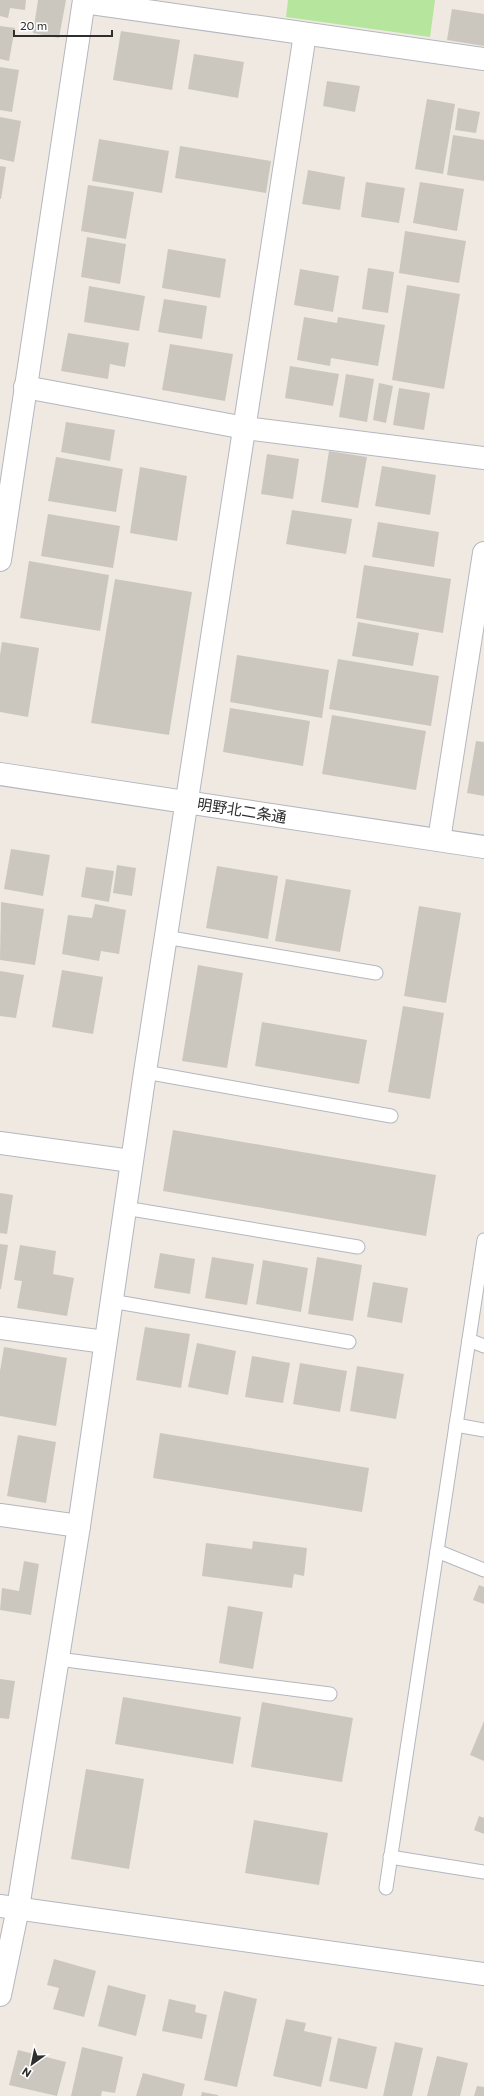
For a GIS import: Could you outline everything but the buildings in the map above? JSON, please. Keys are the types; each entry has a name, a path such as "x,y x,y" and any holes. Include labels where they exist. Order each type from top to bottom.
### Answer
{"street":[{"path":"0,560 84,1 484,59"},
{"path":"0,1995 9,1907 58,1659 79,1526 131,1161 305,34"},
{"path":"25,387 245,428 484,458"},
{"path":"439,840 484,553"},
{"name":"明野北二条通","path":"0,774 186,801 484,848"},
{"path":"0,1143 131,1161"},
{"path":"0,1328 105,1342"},
{"path":"0,1515 79,1526"},
{"path":"9,1907 484,1974"}],"lane":[{"path":"165,937 376,973"},
{"path":"145,1072 391,1116"},
{"path":"125,1208 358,1247"},
{"path":"386,1888 484,1240"},
{"path":"111,1301 349,1342"},
{"path":"469,1340 484,1346"},
{"path":"456,1424 484,1430"},
{"path":"437,1551 484,1570"},
{"path":"58,1659 330,1694"},
{"path":"390,1857 484,1872"}],"green space":[{"path":"288,0 435,0 430,37 286,17"}]}
